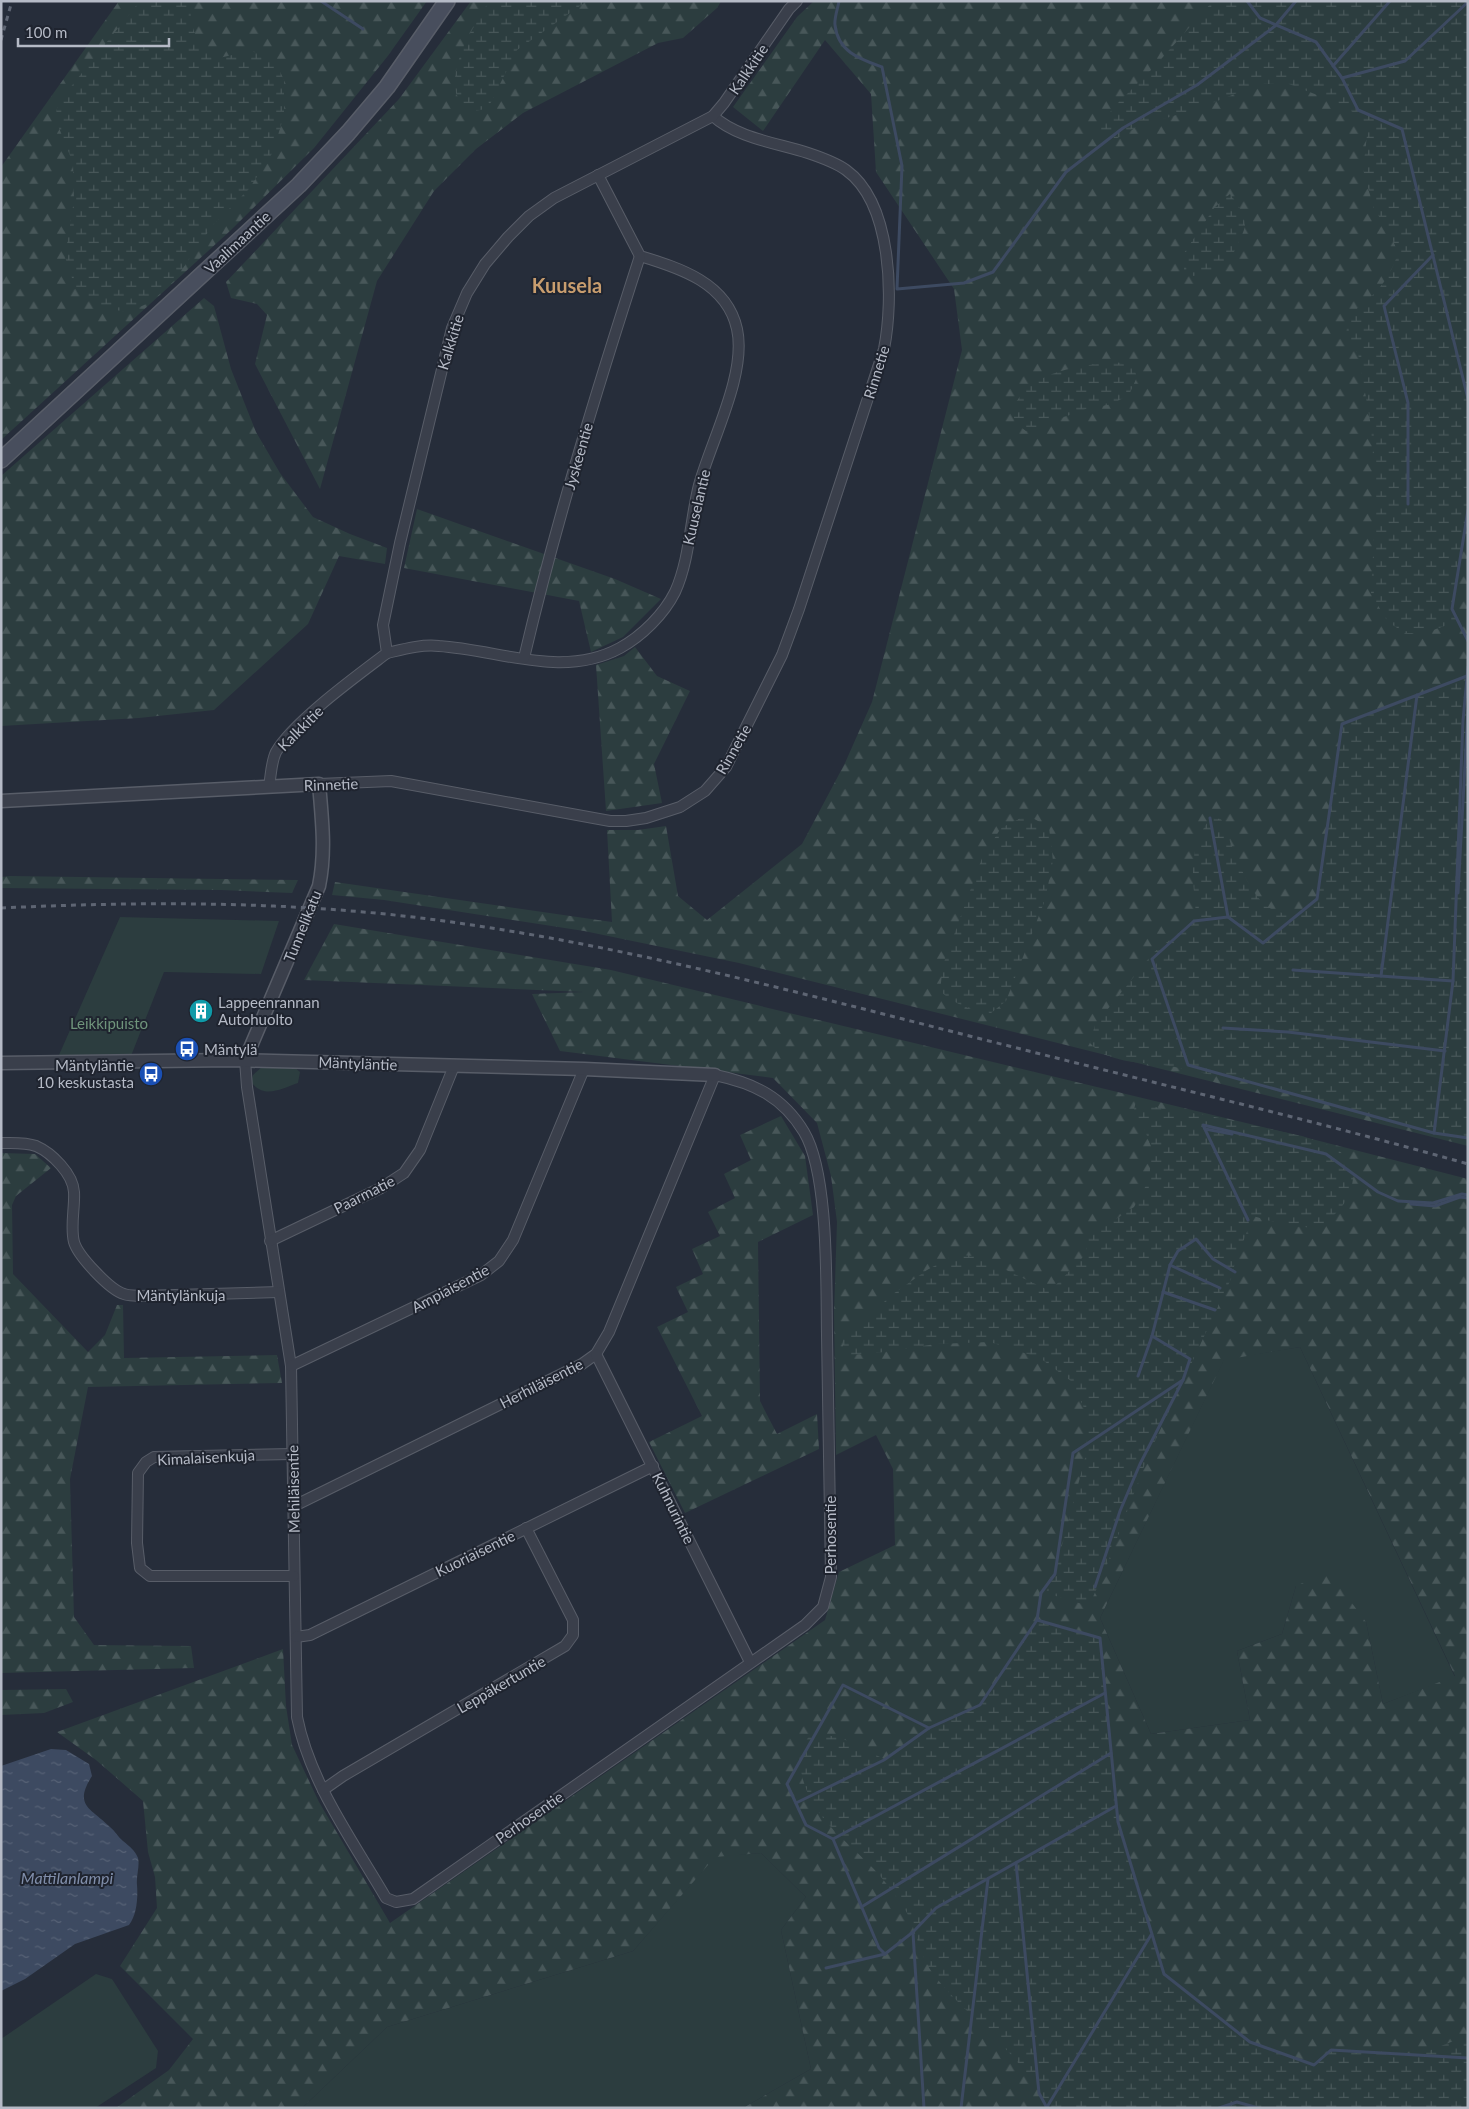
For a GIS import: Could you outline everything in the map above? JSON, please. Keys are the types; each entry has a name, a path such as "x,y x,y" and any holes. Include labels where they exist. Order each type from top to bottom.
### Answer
{"main road":[{"name":"Vaalimaantie","path":"1,460 299,184 348,133 387,87 447,1"}],"street":[{"name":"Kalkkitie","path":"269,786 275,753 290,735 351,681 387,653 383,640 383,625 400,543 452,328 467,293 485,264 529,216 554,198 712,116 724,103 789,9 797,1"},
{"name":"Rinnetie","path":"1,801 391,781 610,821 626,822 680,807 706,791 726,767 782,655 799,610 884,348 889,323 890,290 876,212 865,190 846,170 810,154 724,127 712,116"},
{"path":"598,175 640,256"},
{"name":"Kuuselantie","path":"387,653 414,647 438,646 571,663 589,660 620,648 638,636 656,619 674,593 681,572 699,485 735,375 739,352 737,329 726,303 703,280 672,266 640,256"},
{"name":"Jyskeentie","path":"524,658 542,582 589,415 640,256"},
{"name":"Tunnelikatu","path":"245,1060 319,886 323,867 324,845 319,784"},
{"name":"Mäntyläntie","path":"1,1064 245,1060 584,1069 716,1075"},
{"name":"Mehiläisentie","path":"245,1060 247,1087 270,1241 291,1366 297,1717 308,1760 323,1790 386,1898"},
{"name":"Paarmatie","path":"270,1241 381,1188 404,1173 420,1150 454,1066"},
{"name":"Ampiaisentie","path":"291,1366 481,1275 499,1261 514,1240 584,1069"},
{"name":"Herhiläisentie","path":"294,1506 582,1364 596,1354 609,1332 716,1075"},
{"name":"Perhosentie","path":"386,1898 396,1902 412,1899 805,1625 823,1607 831,1577 825,1278 821,1200 816,1164 805,1133 785,1107 758,1087 716,1075"},
{"name":"Mäntylänkuja","path":"1,1143 36,1146 53,1158 66,1172 74,1189 74,1242 81,1255 99,1275 124,1294 139,1296 279,1292"},
{"name":"Kuhnurintie","path":"596,1354 750,1662"},
{"name":"Kimalaisenkuja","path":"292,1454 154,1456 146,1462 138,1473 137,1543 140,1568 150,1576 294,1576"},
{"name":"Kuoriaisentie","path":"296,1636 310,1635 653,1466"},
{"name":"Leppäkertuntie","path":"323,1790 343,1776 565,1646 573,1635 573,1620 526,1528"}],"green space":[{"path":"119,1 427,1 387,57 314,148 230,231 1,440 1,167"},
{"path":"140,1 191,1 191,19 195,33 198,40 214,59 251,51 274,59 284,80 284,115 273,152 249,189 213,225 174,281 151,302 128,312 97,307 75,287 65,257 74,200 73,163 55,118 58,104"},
{"path":"471,1 721,1 717,8 683,38 658,43 523,113 476,149 434,191 377,281 320,489 255,364 267,315 257,304 231,298 226,282 399,99"},
{"path":"489,1 587,1 517,50 488,108 468,113 456,93 457,69 470,33"},
{"path":"814,1 1468,1 1468,1146 739,963 584,931 384,900 332,895 335,882 612,922 607,830 638,830 666,826 678,896 707,920 802,844 845,763 872,702 962,350 954,289 876,172 871,94 825,40 763,131 733,107 797,17"},
{"path":"1213,1 1468,1 1468,510 1452,609 1458,621 1425,633 1405,633 1388,622 1371,594 1376,498 1371,426 1358,353 1346,337 1348,316 1379,289 1394,264 1398,253 1390,233 1374,209 1363,170 1367,135 1358,115 1335,102 1289,84 1260,84 1202,107 1137,127 1112,141 1100,135 1100,124"},
{"path":"1230,194 1240,209 1245,222 1244,230 1235,250 1225,264 1218,269 1203,275 1184,276 1184,253 1215,207"},
{"path":"204,298 214,306 231,369 256,432 280,473 313,517 387,548 385,564 339,556 308,624 214,710 139,718 1,726 1,476"},
{"path":"1116,362 1133,366 1137,377 1129,395 1112,404 1086,409 1026,431 1015,423 1012,407 1025,390 1039,380 1072,368"},
{"path":"417,509 615,579 661,599 623,637 591,652 579,601 404,568"},
{"path":"635,647 657,676 690,691 654,764 662,803 606,811 596,665 624,656"},
{"path":"1468,667 1468,1138 1391,1122 1265,1086 1175,1067 1119,1059 1108,1056 1090,1043 1095,1025 1153,953 1185,928 1196,914 1193,864 1198,842 1210,818 1221,819 1243,873 1253,891 1265,905 1280,912 1297,911 1317,899 1342,724 1467,676"},
{"path":"1027,815 1049,827 1053,861 1045,900 1006,1001 991,1013 977,1011 958,1004 940,991 943,965 982,858 1001,828"},
{"path":"1,877 298,880 292,893 221,890 1,888"},
{"name":"Leikkipuisto","path":"120,917 279,921 261,974 164,972 131,1056 59,1055"},
{"path":"334,924 611,970 1304,1137 1468,1179 1468,2108 743,2108 811,2069 781,1930 806,1897 761,1853 715,1857 633,1951 387,2027 302,2108 116,2108 169,2070 193,2039 120,1966 157,1908 155,1877 148,1852 143,1801 96,1760 57,1732 283,1649 286,1706 292,1745 319,1802 390,1923 825,1620 839,1572 895,1545 893,1469 876,1435 836,1455 834,1313 837,1222 831,1176 817,1123 773,1078 560,1051 532,994 584,992 304,980","holes":["1300,1347 1455,1676 1383,1704 1366,1622 1328,1571 1296,1586 1282,1634 1237,1651 1250,1720 1151,1734 1100,1618 1224,1360"]},
{"path":"264,1065 293,1066 300,1072 298,1083 279,1090 261,1090 251,1082 253,1075"},
{"path":"1136,1101 1169,1111 1201,1114 1302,1136 1337,1148 1354,1167 1353,1178 1349,1195 1345,1202 1319,1228 1288,1226 1253,1216 1231,1279 1148,1456 1105,1570 1089,1606 1046,1593 1064,1539 1085,1458 1088,1416 1071,1381 1040,1358 990,1342 936,1344 870,1354 843,1355 843,1338 893,1294 927,1270 954,1255 977,1256 1050,1291 1085,1255 1088,1238 1134,1207 1149,1180 1152,1149 1144,1128 1133,1114"},
{"path":"781,1116 805,1156 813,1215 758,1242 760,1401 777,1434 817,1414 819,1449 685,1513 649,1442 702,1416 657,1327 688,1312 676,1287 703,1274 692,1249 720,1236 708,1212 735,1198 724,1174 751,1160 740,1135"},
{"path":"1,1153 35,1154 51,1168 16,1196 12,1205 13,1274 88,1352 105,1335 117,1305 123,1305 124,1358 277,1355 282,1383 88,1387 70,1479 74,1617 94,1645 191,1646 194,1668 1,1673"},
{"path":"1300,1347 1455,1677 1383,1704 1366,1622 1296,1586 1282,1634 1237,1651 1250,1720 1151,1734 1100,1618 1224,1359"},
{"path":"1037,1620 1100,1638 1118,1822 1164,1974 1250,2042 1314,2065 1331,2050 1419,2055 1451,2042 1468,2041 1468,2108 1047,2108 1035,2085 1008,2051 957,2001 934,1975 925,1961 907,1913 902,1905 885,1882 819,1812 810,1798 800,1765 801,1754 809,1736 819,1735 839,1738 884,1759 929,1728 980,1705"},
{"path":"66,1689 73,1702 44,1713 1,1715 1,1690"},
{"path":"761,1853 806,1897 781,1930 811,2069 743,2108 302,2108 387,2027 633,1951 715,1856"},
{"path":"96,1974 112,1979 158,2051 156,2068 95,2108 1,2108 1,2039"}],"water":[{"name":"Mattilanlampi","path":"51,1749 66,1750 89,1764 92,1776 84,1794 87,1806 137,1855 139,1864 135,1911 129,1925 75,1944 25,1979 1,1991 1,1766"}],"waterway":[{"path":"321,1 363,29"},
{"path":"839,1 835,22 837,34 841,42 851,53 882,67 902,166 897,289 964,283 993,272 1066,172 1123,128 1197,85 1275,26 1296,1"},
{"path":"1247,1 1260,18 1316,42 1342,78 1358,110 1402,129 1468,399"},
{"path":"1333,66 1390,1"},
{"path":"1342,78 1405,61 1468,2"},
{"path":"1408,504 1408,403 1384,306 1433,255"},
{"path":"1468,510 1452,609 1468,641"},
{"path":"1434,1133 1453,981 1463,721 1468,667"},
{"path":"1210,818 1228,917 1263,943 1317,899 1342,724 1467,676"},
{"path":"1381,976 1417,695"},
{"path":"1458,893 1468,710"},
{"path":"1228,917 1194,921 1152,959 1188,1065 1434,1133 1468,1138"},
{"path":"1293,970 1453,981"},
{"path":"1223,1028 1288,1032 1445,1051"},
{"path":"1248,1220 1203,1125 1326,1154 1378,1192 1398,1201 1433,1203 1462,1194 1468,1195"},
{"path":"1205,1129 1232,1134"},
{"path":"1411,1204 1435,1206 1460,1197 1468,1198"},
{"path":"1138,1376 1152,1336 1170,1265 1178,1251 1196,1239 1213,1259 1235,1272"},
{"path":"1170,1265 1220,1288"},
{"path":"1163,1292 1215,1310"},
{"path":"1095,1587 1120,1511 1140,1464 1183,1380 1190,1359 1152,1336"},
{"path":"796,1803 884,1760 929,1728 980,1705 1037,1620 1041,1593 1055,1574 1073,1453 1183,1380"},
{"path":"1037,1620 1100,1638 1118,1822 1164,1974 1250,2042 1314,2065 1331,2050 1468,2058"},
{"path":"885,1954 879,1948 833,1839 806,1825 787,1784 843,1685 929,1728"},
{"path":"833,1839 1105,1693"},
{"path":"863,1906 1111,1753"},
{"path":"826,1968 885,1954 913,1932 936,1908 1116,1806"},
{"path":"1016,1863 1039,2093 1047,2108"},
{"path":"961,2108 988,1879"},
{"path":"913,1933 924,2108"},
{"path":"1047,2107 1151,1935"},
{"path":"1219,2108 1237,2102 1258,2108"}],"railway":[{"path":"1,40 12,1"},
{"path":"1,908 112,904 278,906 389,914 515,932 657,960 798,993 1296,1118 1468,1164"}],"place":[{"name":"Lappeenrannan Autohuolto","path":"201,1011"},
{"name":"Mäntylä","path":"187,1049"},
{"name":"Mäntyläntie 10 keskustasta","path":"151,1074"}],"district":[{"name":"Kuusela","path":"567,285"}]}
